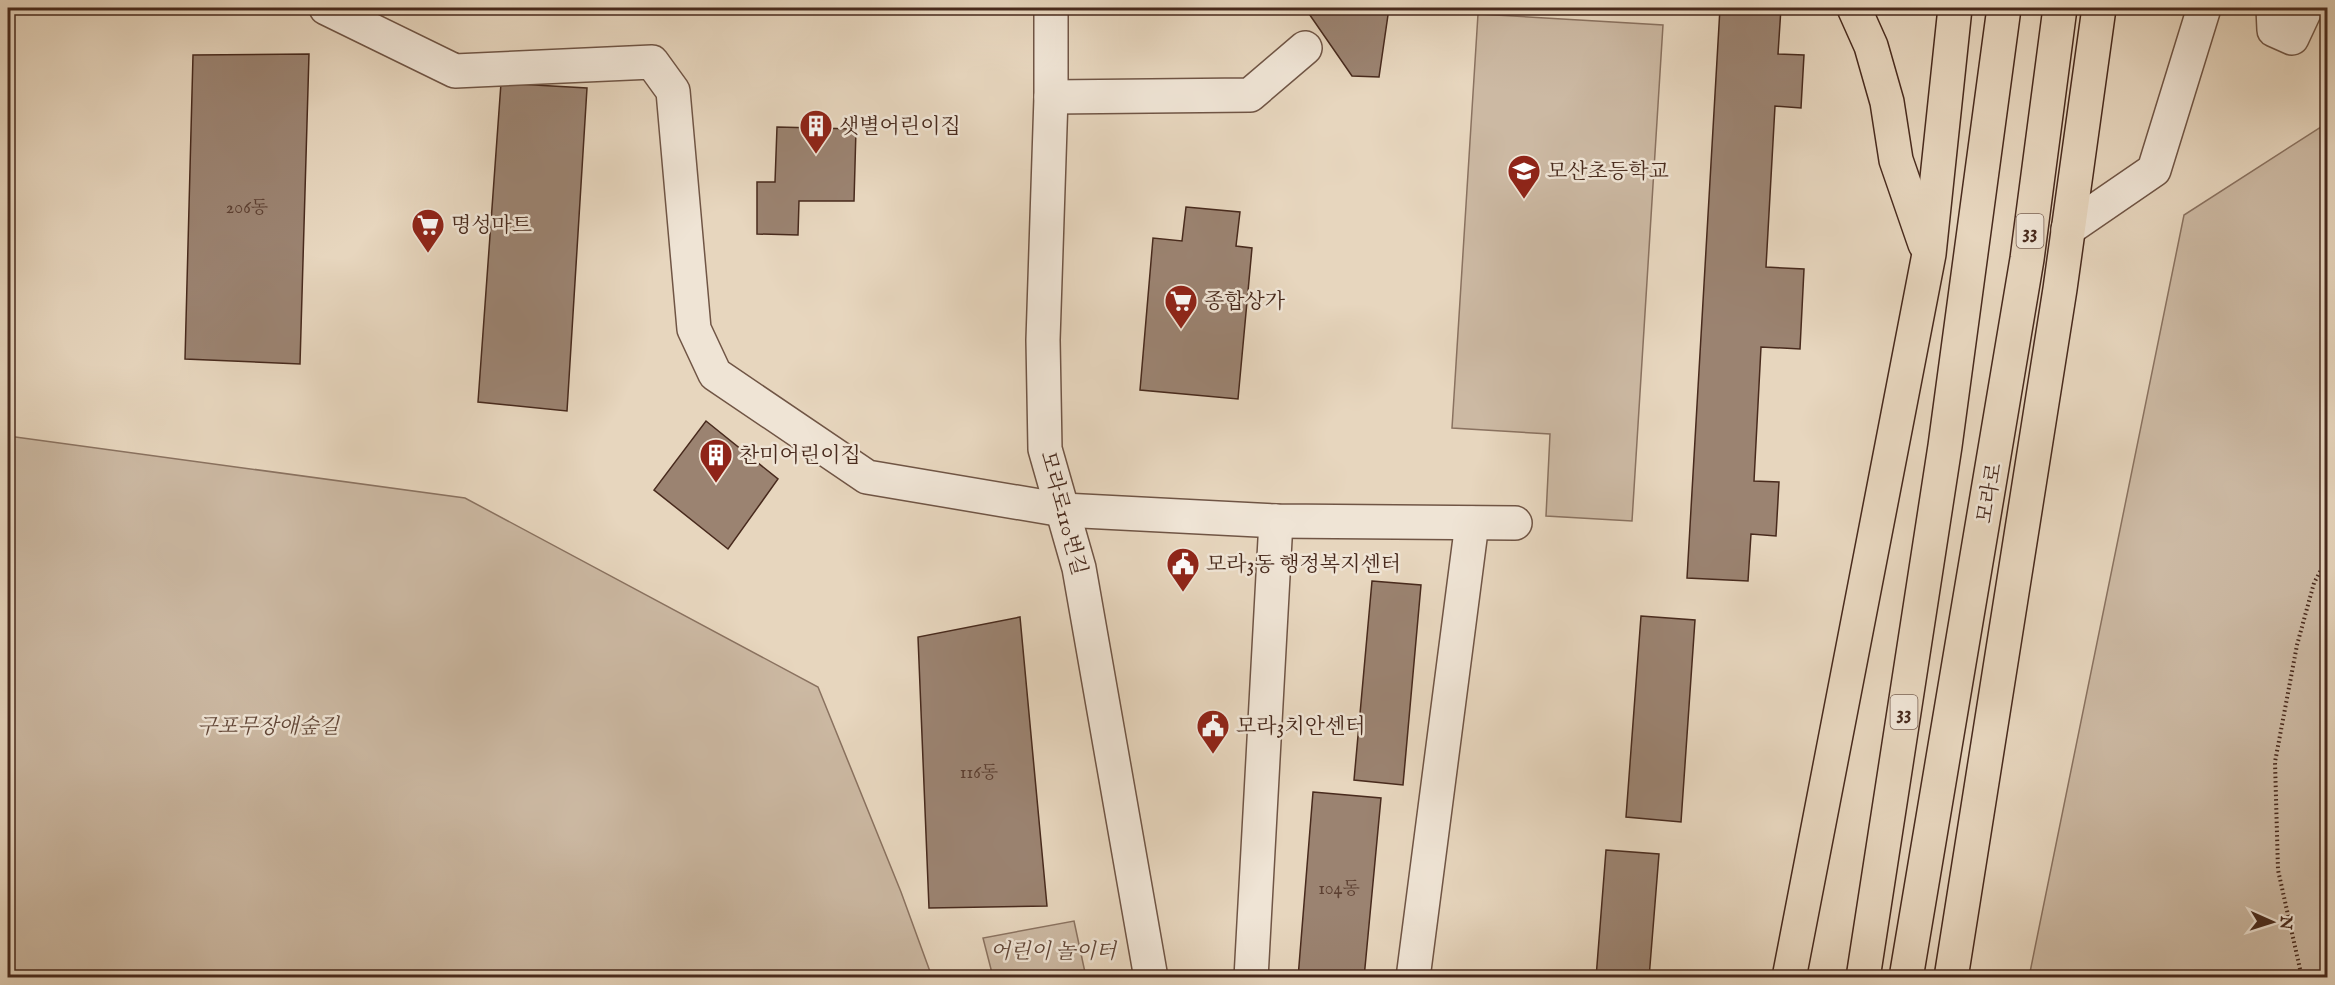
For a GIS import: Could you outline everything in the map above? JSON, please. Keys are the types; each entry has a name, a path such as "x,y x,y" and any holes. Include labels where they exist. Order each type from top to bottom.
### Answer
{"main road":[{"path":"1854,8 1871,46 1887,102 1896,160 1929,255"},
{"path":"1789,978 1929,255 1955,8"},
{"name":"33","path":"1863,978 1945,446 2004,8"},
{"name":"모라로","path":"1906,978 2027,259 2060,8"},
{"path":"1951,978 2068,229 2099,8"}],"street":[{"path":"326,8 455,71 652,62 673,91 694,329 715,374 867,477 1063,510 1276,521 1515,523"},
{"name":"모라로110번길","path":"1051,8 1052,97 1043,340 1045,449 1079,567 1151,978"},
{"path":"2068,229 2154,170 2204,8"},
{"path":"2273,8 2274,30 2292,38 2306,8"},
{"path":"1052,97 1250,95 1305,48"},
{"path":"1251,978 1276,521"},
{"path":"1413,978 1472,523"}],"path":[{"path":"2302,978 2278,870 2275,762 2297,645 2314,583 2328,557"}],"green space":[{"path":"1478,14 1663,25 1632,521 1546,516 1550,434 1452,428"},
{"path":"2327,123 2327,977 2029,977 2184,215"},
{"name":"구포무장애숲길","path":"8,436 465,498 818,687 901,892 932,977 8,977"},
{"name":"어린이 놀이터","path":"1074,921 1086,977 993,977 983,938"}],"building":[{"path":"8,8 12,8 8,163"},
{"path":"1305,8 1389,8 1379,77 1352,76"},
{"path":"1720,8 1781,8 1778,54 1804,55 1801,108 1775,106 1766,267 1804,269 1800,349 1761,347 1754,481 1779,482 1776,536 1751,534 1748,581 1687,578"},
{"path":"309,54 300,364 185,359 193,55"},
{"path":"501,83 587,88 567,411 478,402"},
{"name":"샛별어린이집","path":"777,127 856,129 854,201 799,201 798,235 757,234 757,182 775,182"},
{"path":"1186,207 1240,212 1236,246 1252,248 1238,399 1140,390 1153,238 1182,241"},
{"name":"찬미어린이집","path":"706,421 778,479 728,549 654,490"},
{"path":"1372,581 1421,585 1403,785 1354,780"},
{"path":"1641,616 1695,620 1681,822 1626,817"},
{"path":"1020,617 1047,906 929,908 918,637"},
{"path":"1313,792 1381,798 1364,978 1298,978"},
{"path":"1606,850 1659,854 1649,978 1596,978"}],"place":[{"name":"샛별어린이집","path":"816,155"},
{"name":"모산초등학교","path":"1524,200"},
{"name":"명성마트","path":"428,254"},
{"name":"종합상가","path":"1181,330"},
{"name":"찬미어린이집","path":"716,484"},
{"name":"모라3동 행정복지센터","path":"1183,593"},
{"name":"모라3치안센터","path":"1213,755"}]}
